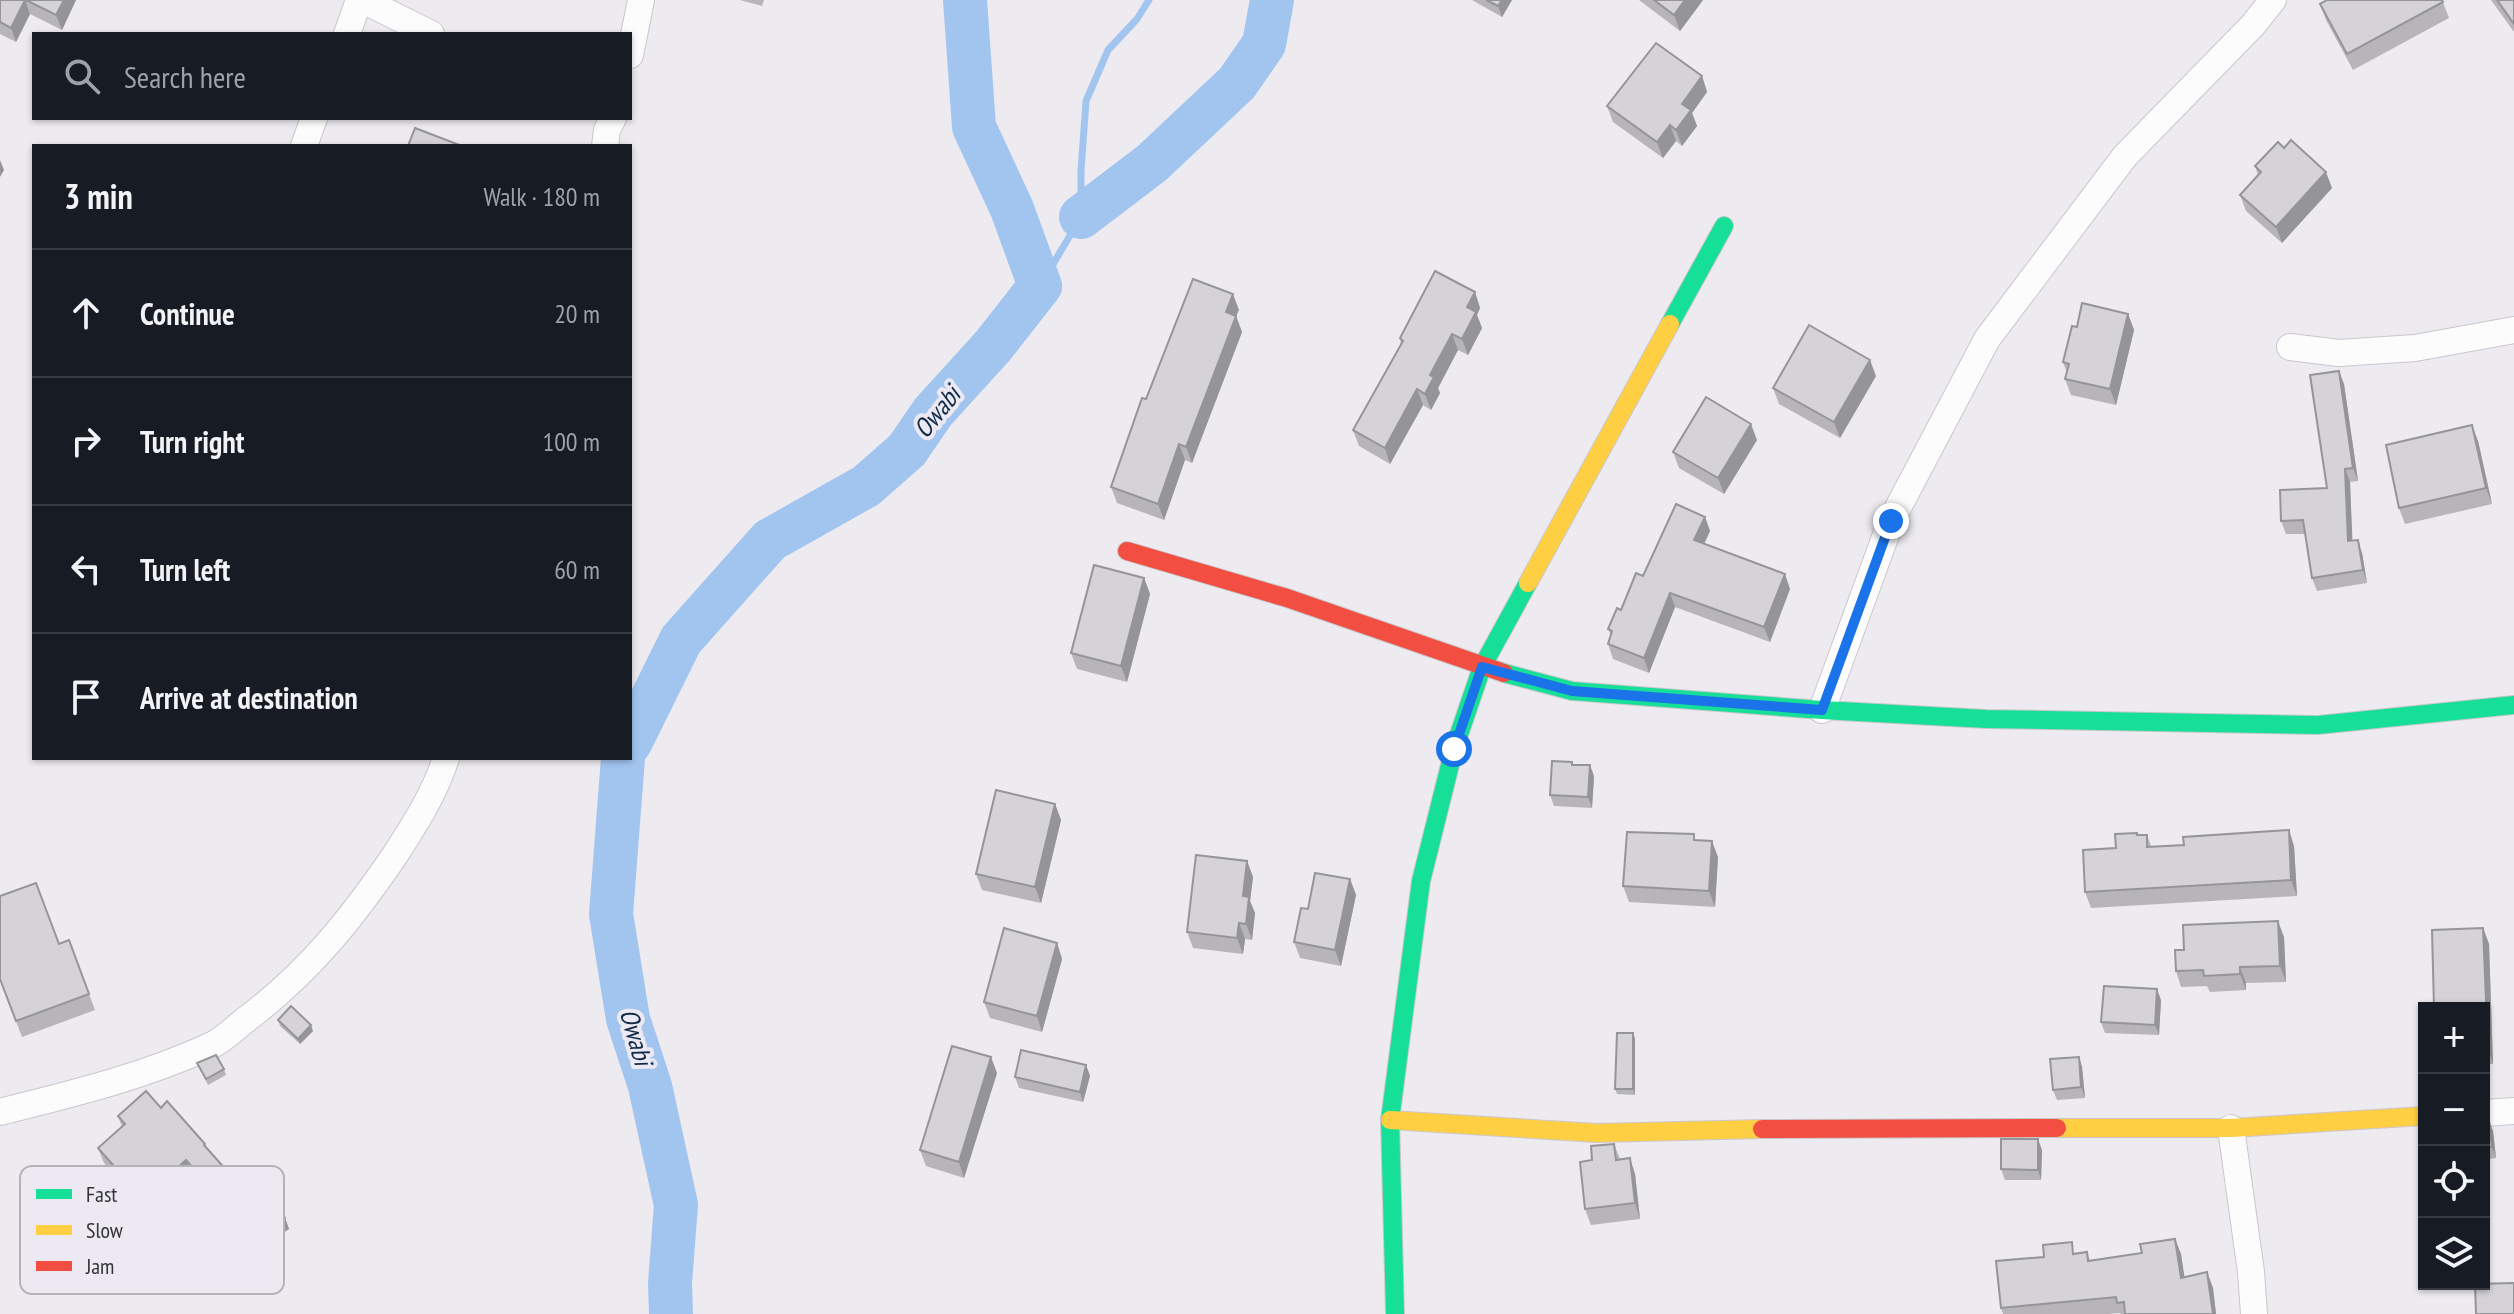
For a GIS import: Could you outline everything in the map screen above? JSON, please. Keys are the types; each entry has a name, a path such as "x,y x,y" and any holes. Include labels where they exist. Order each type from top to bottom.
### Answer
{"street":[{"path":"348,32 361,0 427,32"},
{"path":"632,45 641,0"},
{"path":"1822,710 1891,521 1987,339 2125,156 2253,25 2273,0"},
{"path":"305,144 313,120"},
{"path":"1395,1314 1390,1120 1421,881 1454,749 1482,667 1724,226"},
{"path":"2290,347 2339,353 2415,348 2514,330"},
{"path":"1127,551 1287,598 1482,667 1572,691 1986,719 2318,725 2514,705"},
{"path":"0,1112 113,1083 213,1045 277,997 315,960 372,889 416,822 441,775 445,760"},
{"path":"2490,1113 2514,1111"},
{"path":"1390,1120 1597,1133 1815,1128 2231,1128 2418,1116"},
{"path":"2231,1128 2254,1314"}],"building":[{"path":"0,0 25,0 11,28 0,22"},
{"path":"26,0 64,0 56,15"},
{"path":"1486,0 1502,0 1498,6"},
{"path":"1654,0 1685,0 1674,15"},
{"path":"2327,0 2443,2 2347,54 2320,4"},
{"path":"2497,0 2514,0 2514,24"},
{"path":"1656,43 1702,76 1682,104 1691,110 1676,130 1670,125 1657,142 1607,106"},
{"path":"415,128 457,144 409,144"},
{"path":"2291,140 2326,172 2276,227 2240,195 2261,172 2255,166 2278,142 2284,148"},
{"path":"1435,271 1475,292 1467,307 1476,312 1462,339 1452,334 1430,375 1434,377 1425,394 1417,389 1385,448 1353,430 1403,341 1400,338"},
{"path":"1193,279 1233,294 1226,312 1236,316 1186,447 1179,444 1158,504 1111,487 1142,398 1146,399"},
{"path":"2082,303 2128,314 2110,389 2065,379 2069,364 2063,362 2072,326 2077,327"},
{"path":"1809,325 1870,360 1834,422 1773,388"},
{"path":"2339,371 2353,468 2345,469 2348,541 2358,540 2363,570 2312,578 2303,520 2281,521 2280,490 2327,488 2310,375"},
{"path":"1706,397 1751,424 1718,478 1673,452"},
{"path":"2472,425 2486,488 2399,508 2386,445"},
{"path":"1676,504 1705,517 1694,540 1785,574 1764,627 1670,593 1644,658 1608,644 1612,631 1608,629 1617,608 1621,610 1636,573 1643,576"},
{"path":"1094,565 1144,578 1121,666 1071,653"},
{"path":"1552,761 1590,765 1588,797 1550,795"},
{"path":"996,790 1055,804 1035,887 976,874"},
{"path":"2289,830 2291,880 2085,892 2083,850 2116,848 2115,834 2147,835 2147,847 2184,845 2183,837"},
{"path":"1627,832 1694,834 1694,840 1712,841 1709,891 1623,886"},
{"path":"1196,855 1247,861 1243,896 1249,897 1246,924 1239,923 1237,938 1187,932"},
{"path":"1315,873 1350,879 1335,950 1294,942 1301,908 1308,909"},
{"path":"36,883 59,944 69,940 89,994 16,1021 0,979 0,896"},
{"path":"2278,921 2280,966 2240,967 2240,974 2204,976 2203,970 2176,971 2175,950 2184,950 2183,925"},
{"path":"1004,928 1057,943 1037,1016 984,1002"},
{"path":"2483,928 2486,1002 2434,1002 2432,930"},
{"path":"2104,986 2157,989 2155,1025 2101,1022"},
{"path":"291,1006 311,1025 298,1039 278,1020"},
{"path":"1617,1033 1633,1033 1633,1089 1615,1089"},
{"path":"952,1046 991,1057 959,1162 920,1150"},
{"path":"1021,1050 1086,1065 1080,1092 1015,1077"},
{"path":"216,1055 224,1069 206,1079 197,1063"},
{"path":"2079,1057 2081,1087 2053,1090 2050,1059"},
{"path":"146,1091 161,1108 167,1101 223,1166 191,1166 186,1160 179,1166 114,1166 98,1148 125,1124 118,1116"},
{"path":"2001,1139 2038,1139 2038,1170 2001,1169"},
{"path":"1614,1144 1616,1160 1630,1158 1635,1203 1585,1209 1580,1162 1592,1160 1591,1146"},
{"path":"2175,1239 2181,1278 2207,1272 2213,1314 2125,1314 2124,1302 2117,1303 2116,1297 2001,1308 1996,1261 2044,1257 2043,1245 2072,1242 2073,1254 2087,1252 2088,1261 2142,1253 2140,1244"},
{"path":"2514,1283 2514,1314 2476,1314 2475,1290 2490,1290 2490,1284"}],"waterway":[{"name":"Owabi","path":"632,739 681,640 770,540 866,486 907,450 933,412 993,346 1040,286 1012,209 974,127 965,0"},
{"path":"1040,286 1081,217 1086,101 1108,50 1137,19 1149,0"},
{"path":"1081,217 1152,163 1237,83 1264,44 1272,0"},
{"name":"Owabi","path":"623,760 611,914 628,1019 650,1086 676,1205 670,1283 671,1314"}],"traffic: fast":[{"path":"1670,324 1724,226"},
{"path":"1395,1314 1390,1120 1421,881 1454,749 1482,667 1528,583"},
{"path":"1504,673 1572,691 1986,719 2318,725 2514,705"}],"traffic: slow":[{"path":"1528,583 1670,324"},
{"path":"2057,1128 2231,1128 2418,1116"},
{"path":"1390,1120 1597,1133 1762,1129"}],"traffic: jam":[{"path":"1127,551 1287,598 1504,673"},
{"path":"1762,1129 2057,1128"}],"route":[{"path":"1454,749 1482,667 1572,691 1822,710 1891,521"}]}
